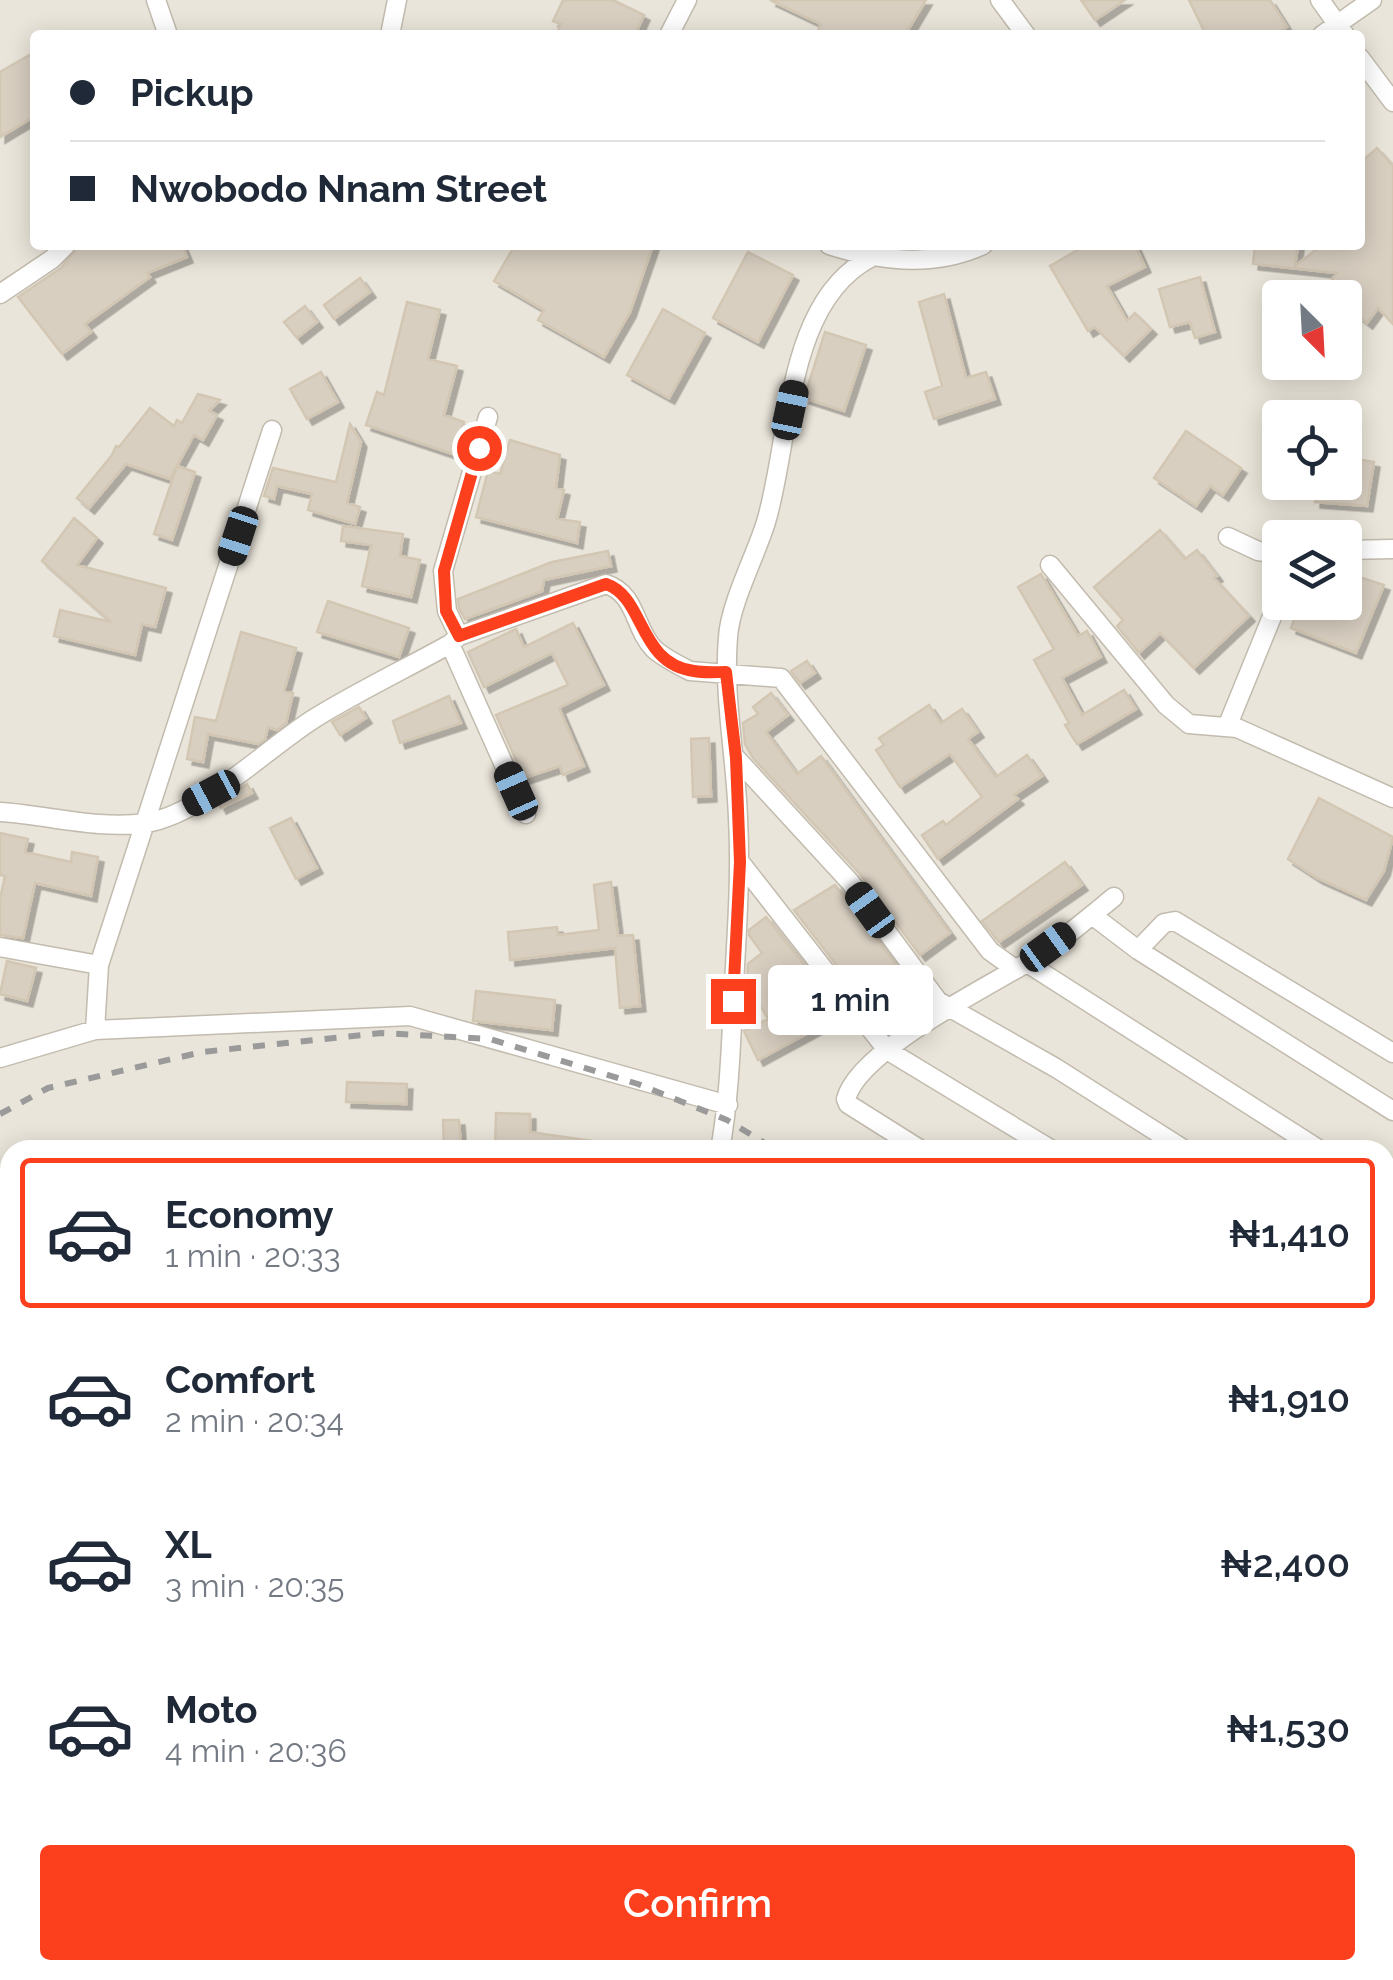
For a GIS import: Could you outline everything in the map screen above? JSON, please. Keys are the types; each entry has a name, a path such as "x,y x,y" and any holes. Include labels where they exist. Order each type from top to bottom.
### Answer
{"street":[{"path":"156,0 166,30"},
{"path":"391,30 397,0"},
{"path":"672,30 687,0"},
{"path":"1000,0 1022,30"},
{"path":"1320,0 1335,30"},
{"path":"1336,30 1372,0"},
{"path":"1365,65 1393,102"},
{"path":"0,294 61,250"},
{"path":"848,250 872,257 934,259 972,250"},
{"path":"722,1140 728,1106 740,862 736,758 726,672 728,630 767,519 806,338 827,296 855,266 872,257"},
{"path":"488,417 444,571 446,611 526,814"},
{"path":"94,1030 99,965 272,430"},
{"path":"1228,537 1262,552"},
{"path":"1362,550 1393,549"},
{"path":"1050,565 1179,716 1199,726 1237,728 1393,798"},
{"path":"0,812 100,824 145,823 164,818 211,793 314,718 455,640 606,584 628,598 654,650 690,671 782,678 990,951 1021,966 1304,1140"},
{"path":"1227,727 1271,620"},
{"path":"736,758 850,882 932,996 1169,1140"},
{"path":"740,862 887,1050 1036,1140"},
{"path":"904,1140 848,1104 851,1086 887,1050 947,1007 1021,966 1114,897"},
{"path":"1092,915 1138,950 1393,1111"},
{"path":"1138,950 1164,923 1175,921 1393,1053"},
{"path":"0,947 99,965"},
{"path":"0,1058 94,1030 410,1016 728,1106"}],"shaded area":[{"path":"0,0 1393,0 1393,1140 0,1140"}],"building":[{"path":"563,0 613,0 644,15 637,30 558,30 561,24 553,21"},
{"path":"770,0 926,0 908,30 818,30 821,24"},
{"path":"1081,0 1125,0 1095,20"},
{"path":"1189,0 1270,0 1287,27 1282,30 1204,30"},
{"path":"30,55 30,119 0,137 0,72"},
{"path":"1377,148 1393,166 1393,324 1378,308 1367,323 1362,319 1362,280 1332,280 1337,273 1253,264 1254,250 1297,250 1295,266 1316,250 1365,250 1365,159"},
{"path":"75,250 184,250 187,257 147,273 150,277 85,324 91,332 62,354 18,297 61,268"},
{"path":"512,250 651,250 630,312 604,357 538,320 544,310 494,281"},
{"path":"1077,250 1137,250 1145,267 1107,286 1127,321 1135,313 1151,329 1124,356 1095,327 1088,331 1050,266"},
{"path":"748,252 793,275 758,342 713,318"},
{"path":"1200,277 1215,332 1195,338 1190,322 1170,327 1159,289"},
{"path":"360,278 370,292 334,319 324,305"},
{"path":"944,294 966,378 986,372 995,399 934,419 925,392 942,386 919,302"},
{"path":"407,302 440,310 428,359 457,366 444,415 464,422 453,454 366,425 377,392 384,395"},
{"path":"305,306 317,322 297,338 284,322"},
{"path":"663,309 705,333 669,398 627,375"},
{"path":"825,332 866,345 844,411 804,398"},
{"path":"321,372 338,402 307,419 290,389"},
{"path":"198,394 220,400 209,411 217,415 203,440 194,435 170,479 126,464 89,508 77,498 150,408 174,426 177,420 182,423"},
{"path":"350,424 361,442 347,503 360,507 355,524 308,510 312,494 277,486 274,499 264,496 273,468 336,482"},
{"path":"1186,431 1241,468 1223,495 1210,486 1196,506 1154,478"},
{"path":"510,440 560,455 556,488 564,490 557,519 580,522 577,543 476,517 488,471 500,474"},
{"path":"1362,460 1374,462 1367,506 1315,502 1362,500"},
{"path":"177,466 195,472 172,540 154,534"},
{"path":"74,518 97,538 77,565 166,588 155,627 142,624 135,655 54,636 60,610 111,622 42,561"},
{"path":"343,526 403,534 400,556 420,560 411,597 362,586 371,545 341,541"},
{"path":"1160,530 1185,559 1197,550 1217,576 1214,578 1249,616 1194,668 1160,633 1139,653 1117,626 1123,620 1094,587"},
{"path":"608,551 611,566 544,580 542,591 465,619 459,608 458,599 552,562"},
{"path":"1041,574 1078,636 1087,631 1101,657 1062,678 1082,715 1124,690 1136,709 1077,744 1034,660 1054,649 1018,587"},
{"path":"1362,578 1384,585 1356,653 1291,628 1294,620 1362,620"},
{"path":"328,601 409,628 399,657 317,632"},
{"path":"573,623 604,685 559,708 584,766 563,775 560,766 524,778 496,715 568,685 552,653 484,687 468,652 516,629 524,647"},
{"path":"241,632 296,648 284,691 293,693 286,723 277,730 268,727 265,739 258,744 208,734 203,762 187,759 195,717 216,721"},
{"path":"807,661 815,673 800,683 791,671"},
{"path":"771,693 788,715 766,732 797,774 821,756 950,933 920,955 860,874 753,758 745,744 743,723 758,714 753,707"},
{"path":"449,696 461,723 400,743 393,721"},
{"path":"929,705 941,723 962,709 978,732 968,739 996,777 1027,755 1042,776 1014,795 1018,799 938,859 922,835 943,821 946,825 982,797 950,754 900,787 876,750 884,745 879,738"},
{"path":"359,707 366,718 340,735 332,722"},
{"path":"709,738 711,796 693,797 691,739"},
{"path":"247,784 252,793 221,808 219,804"},
{"path":"1319,798 1393,837 1384,871 1366,900 1317,878 1288,859"},
{"path":"291,818 317,868 296,879 270,828"},
{"path":"0,833 28,839 25,852 71,862 72,852 98,857 91,896 35,883 23,938 0,935 0,899 5,876 0,875"},
{"path":"1065,862 1082,885 999,942 982,921"},
{"path":"611,882 618,936 633,935 640,1006 620,1008 615,948 510,960 508,932 557,927 558,935 599,930 594,885"},
{"path":"835,885 900,970 897,972 918,1008 885,1028 794,910"},
{"path":"766,917 843,1014 758,1060 744,1031 768,1019 747,983 748,964 762,953 749,930"},
{"path":"7,961 36,968 27,1001 0,994"},
{"path":"476,991 555,1000 552,1030 473,1021"},
{"path":"347,1082 407,1084 406,1104 346,1102"},
{"path":"496,1113 530,1114 530,1132 586,1140 495,1140"},
{"path":"443,1120 459,1120 460,1140 444,1140"}],"railway":[{"path":"0,1114 48,1088 202,1052 381,1033 490,1039 638,1084 727,1120 760,1140"}],"route":[{"path":"479,448 444,571 446,611 459,636 606,584 628,598 654,650 690,671 726,672 736,758 740,862 733,1001"}]}
